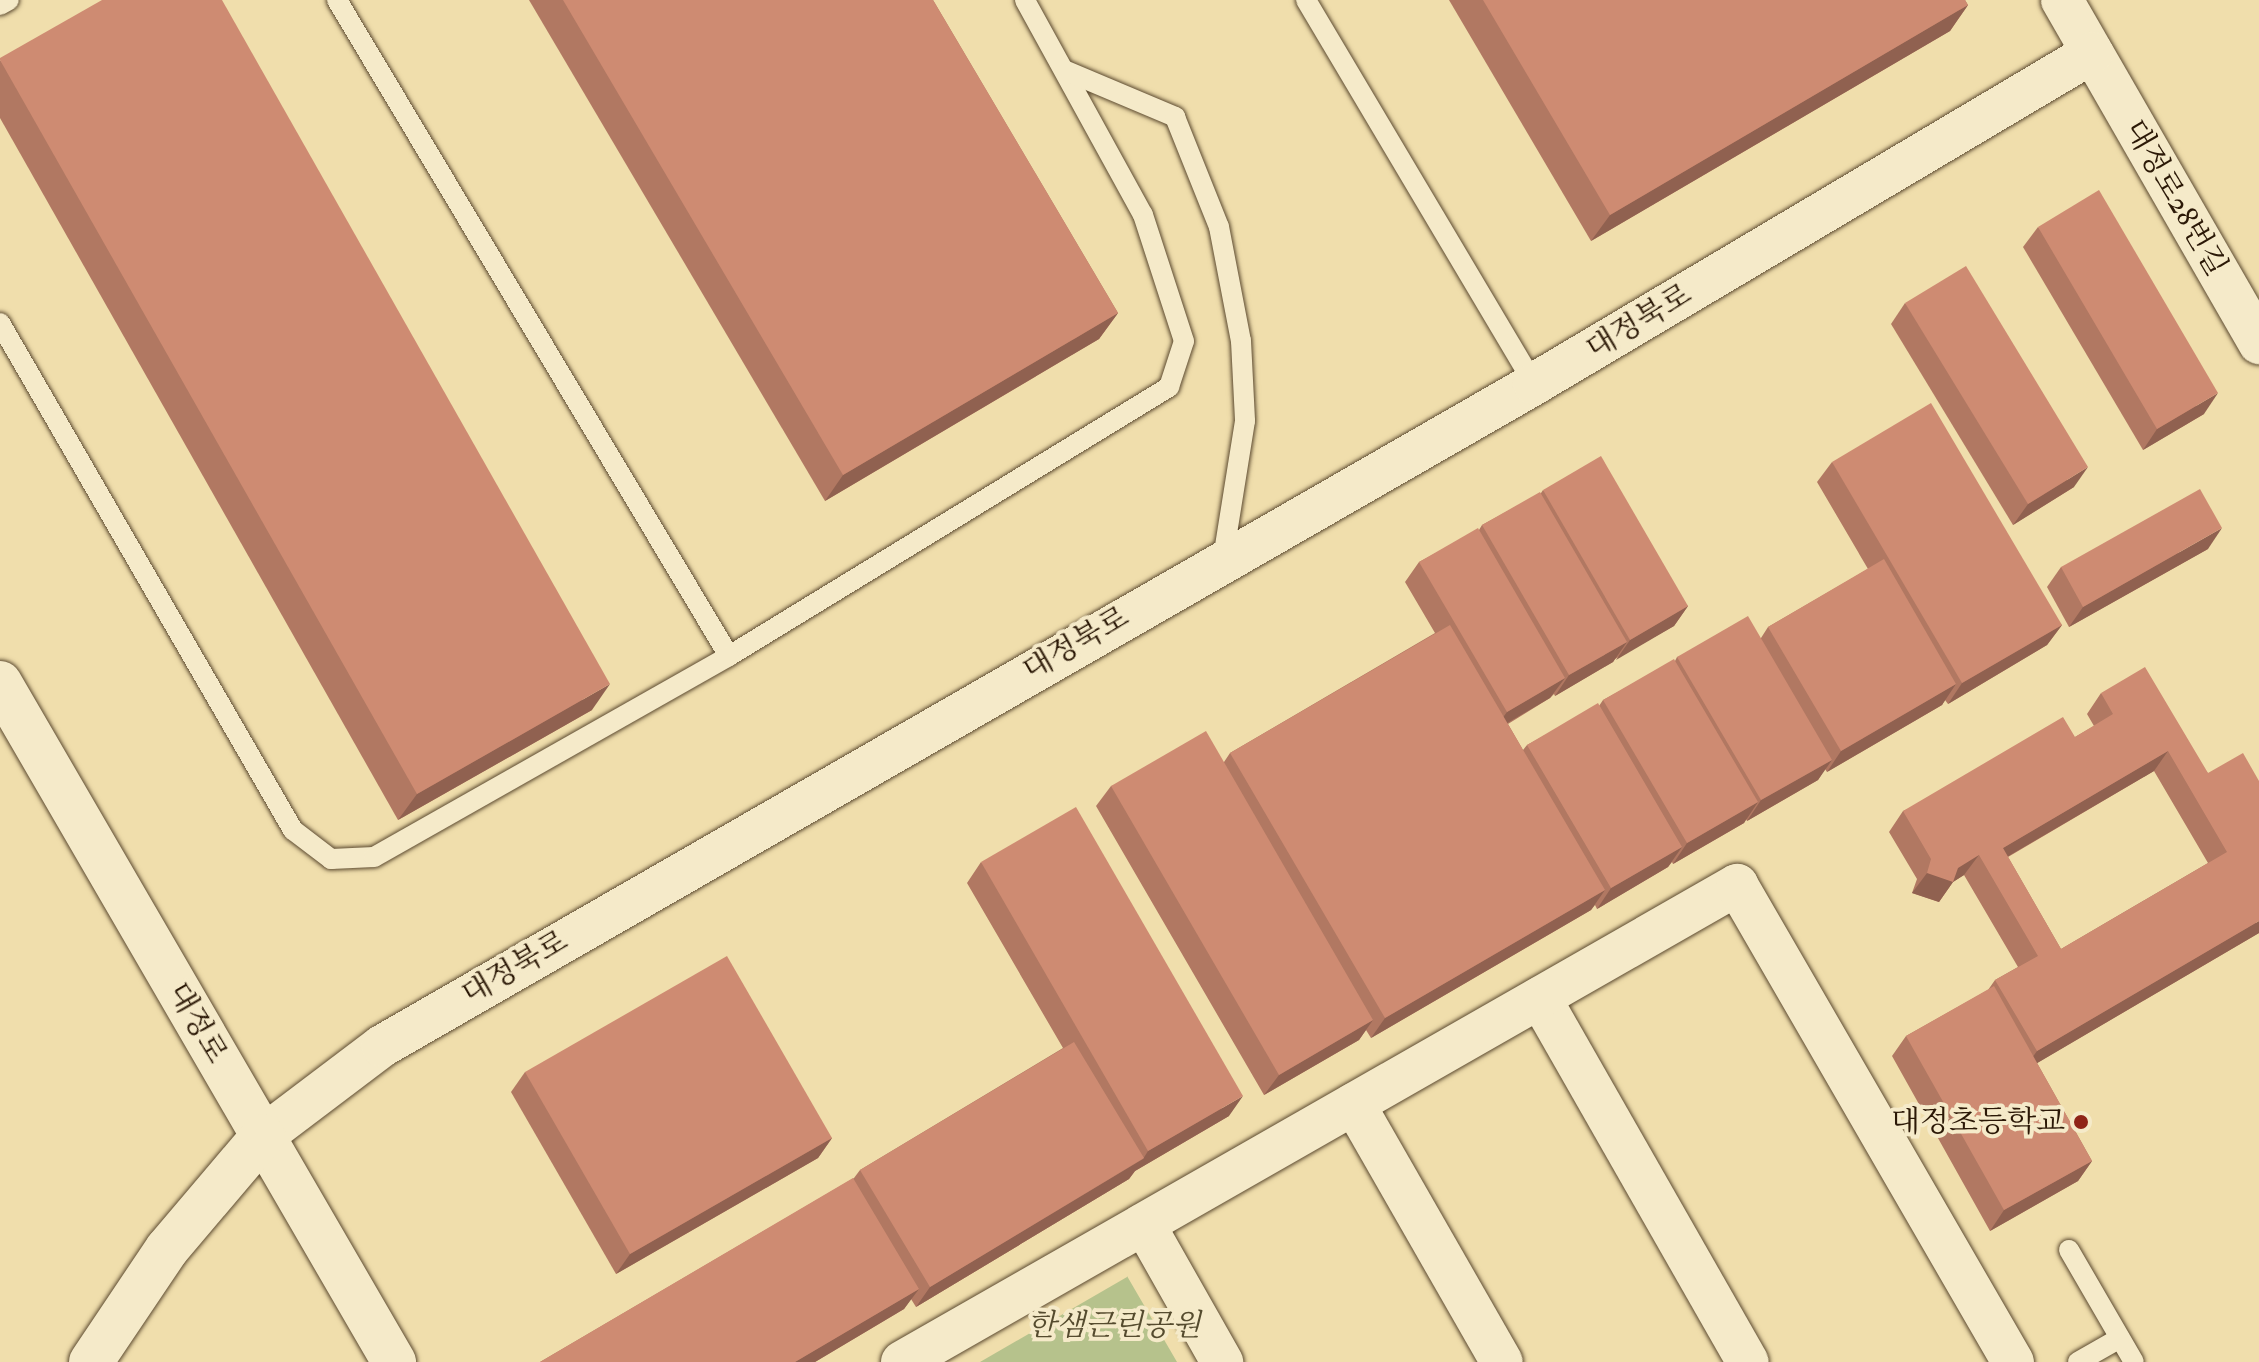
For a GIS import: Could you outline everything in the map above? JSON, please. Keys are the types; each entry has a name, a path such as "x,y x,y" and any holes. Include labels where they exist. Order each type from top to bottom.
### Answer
{"street":[{"path":"2062,0 2092,53"},
{"name":"대정북로","path":"91,1362 167,1249 263,1136 382,1046 1223,559 1534,384 2092,53"},
{"name":"대정로28번길","path":"2092,53 2259,343"},
{"name":"대정로","path":"0,683 394,1362"},
{"path":"902,1362 1737,885 2013,1362"},
{"path":"1540,998 1748,1362"},
{"path":"1354,1104 1502,1362"},
{"path":"1144,1224 1222,1362"}],"lane":[{"path":"0,5 9,0"},
{"path":"337,0 729,656"},
{"path":"0,323 293,830 331,859 374,857 729,656 1169,387 1184,341 1143,215 1025,0"},
{"path":"1306,0 1534,384"},
{"path":"1064,70 1175,117 1219,227 1241,341 1245,421 1223,559"},
{"path":"2069,1250 2134,1362"},
{"path":"2078,1362 2120,1338"}],"green space":[{"name":"한샘근린공원","path":"1127,1277 1177,1362 980,1362"}],"building":[{"path":"102,0 222,0 610,684 417,794 0,60"},
{"path":"563,0 933,0 1118,313 843,475"},
{"path":"1483,0 1965,0 1968,5 1610,215"},
{"path":"2099,190 2218,393 2157,429 2038,227"},
{"path":"1966,266 2088,467 2028,504 1905,303"},
{"path":"1931,403 2062,625 1962,683 1832,462"},
{"path":"1601,456 1688,606 1630,640 1543,490"},
{"path":"2200,489 2222,528 2083,607 2061,567"},
{"path":"1540,492 1627,642 1569,675 1482,525"},
{"path":"1478,528 1565,678 1507,712 1419,562"},
{"path":"1884,559 1956,684 1841,751 1768,627"},
{"path":"1748,616 1832,760 1761,800 1677,657"},
{"path":"1450,625 1605,890 1385,1018 1230,753"},
{"path":"1674,659 1758,802 1687,843 1603,700"},
{"path":"2145,667 2208,773 2243,753 2259,781 2259,921 2037,1051 1995,980 2038,956 1979,855 1958,868 1953,882 1927,873 1931,859 1903,811 2063,717 2075,737 2113,714 2101,693","holes":["2168,751 2227,852 2061,949 2003,848"]},
{"path":"1598,703 1682,847 1611,888 1527,745"},
{"path":"1206,731 1373,1020 1279,1075 1111,786"},
{"path":"1076,807 1243,1096 1148,1151 981,862"},
{"path":"727,956 832,1138 630,1254 525,1072"},
{"path":"1994,986 2092,1161 2004,1210 1906,1036"},
{"path":"1074,1042 1144,1158 930,1287 860,1170"},
{"path":"853,1178 919,1289 795,1362 540,1362"}],"place":[{"name":"대정초등학교","path":"2081,1122"}]}
